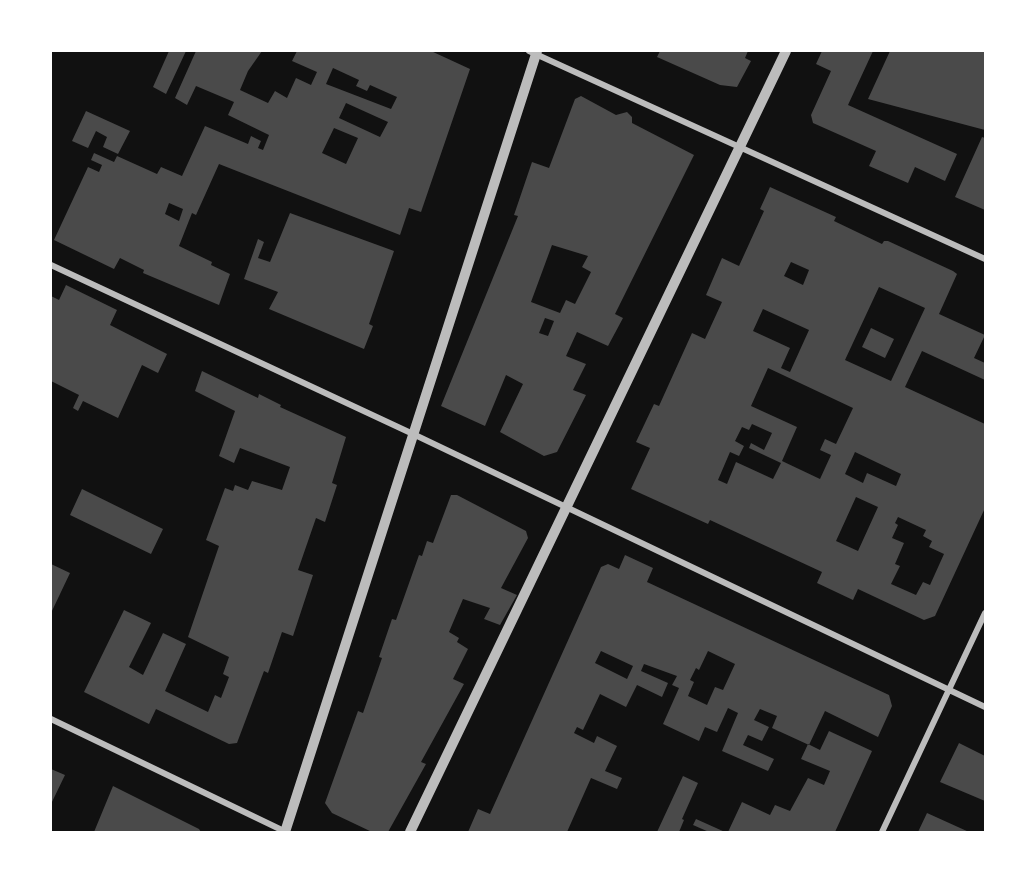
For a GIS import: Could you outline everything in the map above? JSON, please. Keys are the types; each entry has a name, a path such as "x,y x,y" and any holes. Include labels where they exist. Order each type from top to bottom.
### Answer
{"street":[{"path":"410,832 786,51"},
{"path":"51,719 285,832 534,52 985,259"},
{"path":"51,265 413,434 985,707"},
{"path":"882,832 985,613"}],"building":[{"path":"169,51 186,51 166,94 153,87"},
{"path":"196,51 262,51 248,71 240,90 268,103 275,91 287,98 296,78 311,85 317,72 292,61 297,51 431,51 470,69 421,212 409,208 400,235 219,164 196,215 192,213 179,246 212,262 211,265 230,274 219,305 143,273 144,270 120,258 114,269 54,240 88,167 99,172 102,165 91,160 94,153 114,162 117,156 157,174 161,167 182,176 205,126 248,144 251,136 261,141 258,148 263,150 269,135 228,115 234,102 196,86 187,105 175,98","holes":["333,68 359,80 356,86 367,91 370,85 397,97 391,109 326,84","346,103 388,122 380,137 339,118","334,128 358,138 346,164 322,153","169,203 183,209 179,221 165,214"]},
{"path":"660,51 748,51 745,58 751,61 737,87 720,85 657,57"},
{"path":"822,51 873,51 848,105 957,154 945,181 915,167 908,183 869,166 876,151 813,123 811,115 831,71 816,64"},
{"path":"890,51 985,51 985,130 868,99"},
{"path":"581,96 616,115 627,112 632,117 632,123 694,155 615,314 623,318 608,346 577,332 566,356 586,364 573,390 586,395 557,452 544,456 500,432 523,384 506,375 485,426 441,406 518,216 514,215 532,162 549,168 575,99","holes":["552,245 588,256 582,267 591,272 575,304 566,300 560,313 531,302","545,318 554,321 548,336 539,333"]},
{"path":"86,111 130,131 118,154 103,147 107,137 96,131 88,148 72,141"},
{"path":"982,137 985,138 985,210 955,197"},
{"path":"770,187 836,217 834,221 882,244 888,241 953,271 957,274 939,314 985,335 974,358 985,363 985,380 922,351 905,387 985,424 985,508 935,616 924,620 858,589 853,600 817,583 822,572 710,520 708,524 631,489 650,448 636,442 654,404 659,406 692,333 705,339 722,302 706,295 722,258 739,266 764,211 760,209","holes":["791,262 809,270 803,285 784,276","879,287 925,308 891,381 845,360","763,309 809,330 790,372 781,368 790,348 753,331","768,368 853,408 836,444 825,439 820,450 831,455 820,479 782,461 797,427 751,406","752,424 772,433 764,450 751,443 749,448 781,463 773,479 736,462 727,484 718,480 730,452 739,456 744,446 735,441 742,427 749,430","855,452 901,474 896,486 867,473 863,483 845,474","856,497 878,507 858,551 836,541","898,517 926,530 923,536 932,541 929,547 944,554 930,585 923,582 916,595 891,584 900,566 895,564 904,543 892,538 898,525 895,523"]},
{"path":"290,213 394,251 369,324 373,326 364,349 269,309 278,292 244,279 258,239 264,242 258,258 270,262"},
{"path":"66,285 117,310 110,325 167,354 158,373 142,365 118,418 83,401 78,411 73,408 79,395 51,381 51,296 59,300"},
{"path":"871,328 894,339 885,358 862,347"},
{"path":"202,371 258,398 259,394 281,405 280,407 346,437 332,483 337,485 325,522 316,518 298,570 313,575 293,636 282,632 268,673 264,671 237,743 229,744 156,709 149,724 84,692 124,610 151,623 129,667 143,675 163,633 186,644 165,691 208,712 215,695 221,698 229,677 223,674 229,657 188,637 219,546 206,540 225,488 233,491 235,485 248,490 252,481 282,490 290,467 240,448 234,463 219,456 235,411 195,391"},
{"path":"82,489 163,529 151,554 70,515"},
{"path":"451,495 457,495 526,531 528,538 501,588 517,595 500,625 484,619 490,608 463,599 449,632 459,638 457,642 468,649 453,679 464,684 421,762 426,764 388,832 372,832 332,813 325,803 358,711 363,713 382,658 379,657 392,619 396,620 419,555 422,556 427,541 433,543"},
{"path":"625,555 653,568 647,582 889,695 892,706 878,737 825,711 809,745 772,728 777,716 760,709 754,720 769,727 762,741 748,735 743,745 774,759 768,771 722,751 738,713 728,708 717,732 705,727 699,741 663,724 679,688 672,685 677,676 644,664 641,671 668,683 662,697 637,685 626,707 600,694 583,730 577,727 574,733 594,743 597,736 617,746 605,771 622,778 617,789 591,778 567,832 468,832 478,809 490,814 601,567 608,564 619,569","holes":["601,651 633,666 627,679 595,663","708,651 735,664 723,690 715,687 707,705 688,696 694,682 690,680 696,668 699,670"]},
{"path":"51,564 70,573 51,613"},
{"path":"829,731 872,751 835,832 728,832 742,802 770,815 775,805 790,811 808,778 824,785 830,771 801,759 808,744 820,750"},
{"path":"959,743 985,756 985,801 940,782"},
{"path":"51,769 65,775 51,804"},
{"path":"683,776 698,783 682,819 684,820 679,832 657,832"},
{"path":"113,786 199,829 201,832 94,832"},
{"path":"927,813 969,832 918,832"},
{"path":"696,819 725,832 709,832 693,825"}]}
